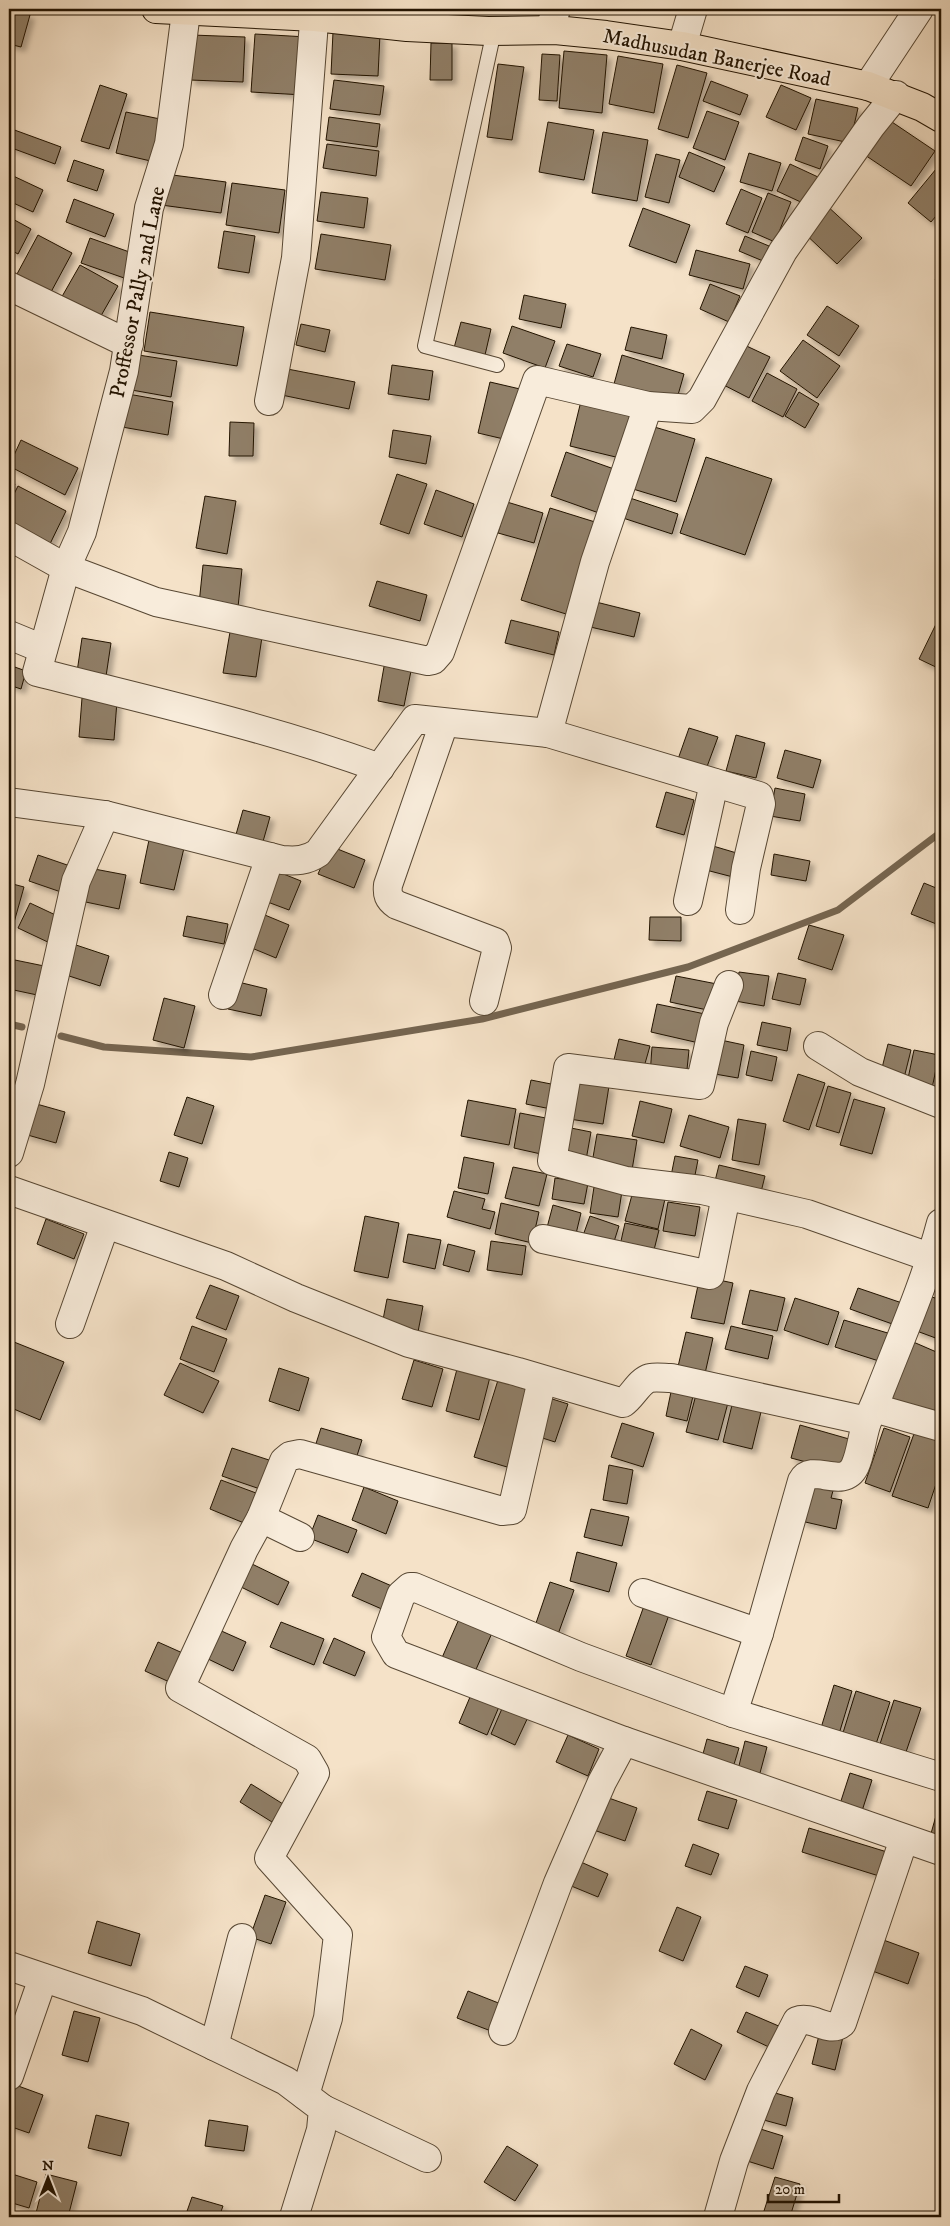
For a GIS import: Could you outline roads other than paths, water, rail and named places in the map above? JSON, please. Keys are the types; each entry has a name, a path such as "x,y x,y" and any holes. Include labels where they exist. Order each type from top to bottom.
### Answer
{"main road":[{"name":"Madhusudan Banerjee Road","path":"156,9 186,12 315,13 407,27 494,31 553,20 606,34 682,46 868,86 896,95 941,118"}],"street":[{"path":"682,46 693,9"},
{"path":"868,86 920,9"},
{"name":"Proffessor Pally 2nd Lane","path":"186,12 169,144 149,208 124,371 82,532 66,568 37,672 166,704 331,750 380,768"},
{"path":"268,401 296,258 315,13"},
{"path":"9,536 66,568 156,602 433,660 440,652 537,380 648,406 692,409 702,399 783,251 871,126 896,95"},
{"path":"9,286 129,344"},
{"path":"548,733 595,562 648,406"},
{"path":"9,635 43,649"},
{"path":"9,802 105,815 270,857 296,861 308,859 318,853 415,719 548,733 758,796 761,801 746,868 740,910"},
{"path":"444,722 388,884 388,894 389,898 397,904 495,942 498,948 484,1001"},
{"path":"688,901 714,782"},
{"path":"9,1153 30,1084 76,881 105,815"},
{"path":"223,995 270,857"},
{"path":"729,985 714,1023 700,1085 568,1068 552,1161 626,1181 702,1190 807,1214 933,1271"},
{"path":"818,1046 860,1072 941,1104"},
{"path":"9,1190 226,1266 296,1298 409,1343 623,1403 631,1397 639,1386 650,1378 671,1378 941,1427"},
{"path":"543,1239 710,1275 726,1196"},
{"path":"733,1712 804,1476 810,1474 840,1478 848,1474 855,1467 871,1414 933,1271 941,1223"},
{"path":"70,1324 105,1225"},
{"path":"294,2217 321,2130 314,2102 328,2018 338,1934 269,1858 315,1772 307,1759 180,1688 244,1549 261,1518 284,1461 290,1456 300,1454 502,1511 512,1510 542,1380"},
{"path":"261,1518 300,1537"},
{"path":"941,1777 733,1712 581,1657 414,1587 410,1587 401,1595 386,1637 396,1654 624,1741 941,1851"},
{"path":"643,1593 758,1632"},
{"path":"503,2031 558,1883 602,1782 624,1741"},
{"path":"718,2217 734,2161 761,2091 797,2021 808,2020 830,2026 838,2026 842,2023 904,1839"},
{"path":"214,2046 242,1938"},
{"path":"9,1966 142,2011 286,2081 314,2102 427,2158"},
{"path":"9,2076 43,1978"}],"lane":[{"path":"494,31 425,346 498,365"}],"waterway":[{"path":"61,1036 104,1047 251,1057 482,1019 688,967 838,910 941,832"},
{"path":"9,1024 22,1027"}]}
